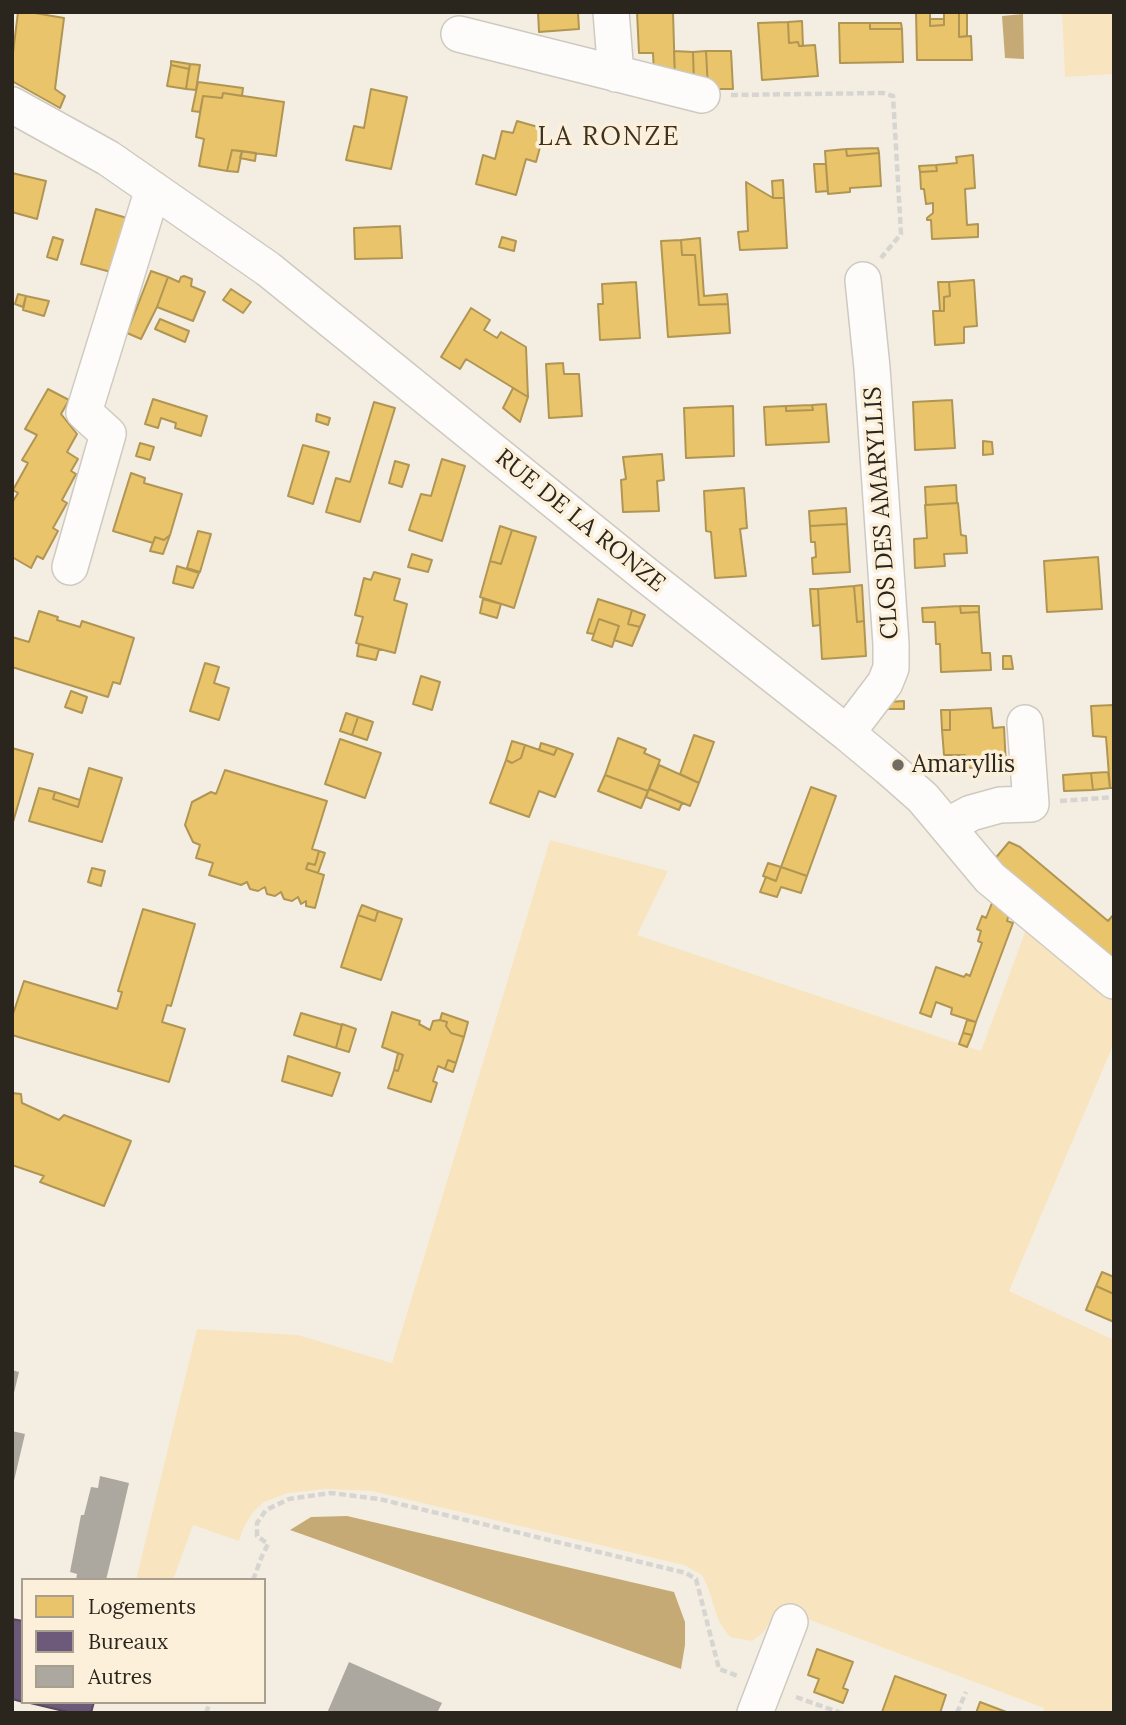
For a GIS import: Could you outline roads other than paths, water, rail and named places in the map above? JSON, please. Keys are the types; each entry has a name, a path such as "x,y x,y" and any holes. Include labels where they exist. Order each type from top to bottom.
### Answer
{"street":[{"path":"611,12 616,74"},
{"path":"459,34 702,95"},
{"name":"RUE DE LA RONZE","path":"12,105 108,158 268,269 846,733 923,798 990,878 1114,981"},
{"path":"70,567 108,434 84,412 153,189"},
{"name":"CLOS DES AMARYLLIS","path":"846,733 886,683 891,668 873,382 863,280"},
{"path":"947,827 971,813 1000,805 1031,804 1025,723"},
{"path":"760,1700 790,1622"}],"place":[{"name":"Amaryllis","path":"898,765"}],"district":[{"name":"LA RONZE","path":"609,138"}]}
